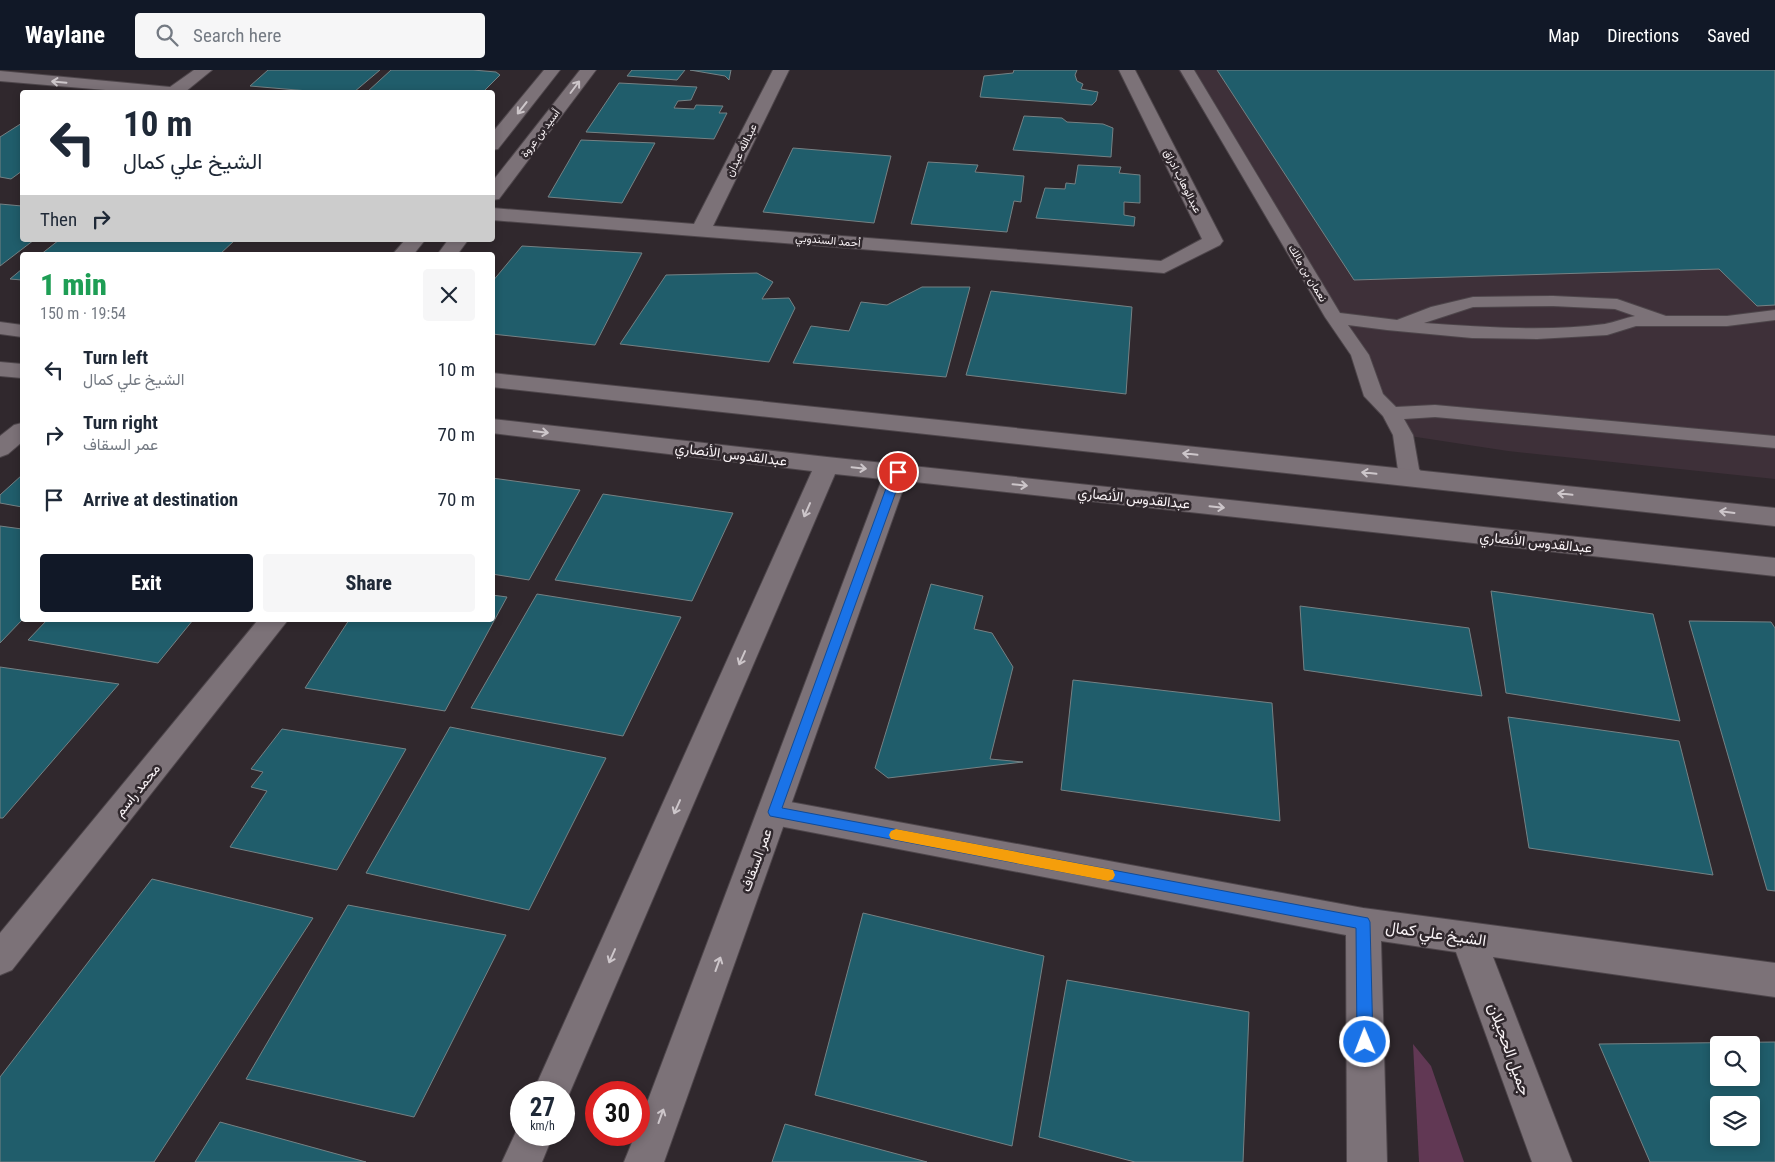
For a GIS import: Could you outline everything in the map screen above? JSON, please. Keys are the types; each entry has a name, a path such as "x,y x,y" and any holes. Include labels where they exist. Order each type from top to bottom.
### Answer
{"street":[{"path":"176,90 204,70"},
{"path":"495,139 501,124 552,70"},
{"name":"أسيد بن عروة","path":"495,191 588,70"},
{"name":"عبدالله عبدان","path":"701,230 780,70"},
{"name":"عبدالوهاب ادراق","path":"1127,70 1213,241 1164,267"},
{"path":"140,89 162,75"},
{"path":"0,76 151,90"},
{"name":"أحمد السندوبي","path":"495,214 1164,267"},
{"path":"405,252 413,242"},
{"path":"0,328 20,331"},
{"path":"0,369 20,371"},
{"path":"495,380 1775,517"},
{"name":"عبدالقدوس الأنصاري","path":"495,426 827,465 1775,567"},
{"path":"0,450 20,432"},
{"path":"557,1081 827,465"},
{"name":"عمر السقاف","path":"644,1162 898,472"},
{"name":"محمد راسم","path":"0,959 272,622"},
{"name":"الشيخ علي كمال","path":"774,812 1363,922 1775,980"},
{"path":"1363,922 1367,1162"},
{"name":"جميل الحجيلان","path":"1468,937 1552,1162"},
{"path":"522,1162 529,1146"}],"lane":[{"name":"نعمان بن مالك","path":"1187,70 1334,317 1360,355 1374,396 1390,413 1403,435 1409,470 1415,478"},
{"path":"1400,326 1437,311 1473,302 1553,301 1617,304 1671,321"},
{"path":"1334,317 1400,326 1472,332 1537,333 1607,329 1635,321 1727,321 1767,316 1775,331"},
{"path":"1390,413 1435,411 1775,442"}],"shaded area":[{"path":"1178,70 1775,70 1775,479 1508,451 1403,435"},
{"path":"1413,1044 1431,1066 1464,1162 1419,1162"}],"building":[{"path":"268,70 380,70 356,90 297,90 250,86"},
{"path":"391,70 473,70 496,72 500,75 485,90 369,90"},
{"path":"632,70 685,70 677,80 627,76"},
{"path":"690,70 731,70 729,80 725,76"},
{"path":"1014,70 1077,70 1075,75 1077,81 1083,84 1081,89 1098,92 1096,101 1092,105 980,97 984,76 1013,73"},
{"path":"1217,70 1775,70 1775,305 1757,306 1719,269 1354,280"},
{"path":"619,83 697,87 691,100 678,101 674,108 694,109 696,105 723,106 719,113 727,113 714,139 586,132"},
{"path":"1024,116 1062,118 1067,122 1103,124 1113,128 1111,157 1013,150"},
{"path":"20,124 20,172 11,179 0,177 0,137"},
{"path":"581,140 655,143 622,203 548,197"},
{"path":"793,148 891,156 874,223 763,212"},
{"path":"928,162 978,165 975,172 1024,176 1021,202 1014,201 1007,232 911,224"},
{"path":"1078,165 1121,167 1119,173 1140,175 1140,203 1124,202 1124,215 1135,217 1134,226 1036,218 1045,188 1065,189 1066,183 1075,184"},
{"path":"0,204 20,206 20,242 31,242 0,266"},
{"path":"56,242 233,242 222,252 44,252"},
{"path":"522,246 642,253 595,345 495,334 495,278"},
{"path":"20,271 20,280 10,279"},
{"path":"757,273 773,282 762,299 789,298 795,308 769,362 620,344 666,275"},
{"path":"922,287 970,287 946,377 793,363 811,326 849,331 861,302 887,305"},
{"path":"991,291 1132,307 1126,394 966,375"},
{"path":"20,477 20,507 0,503 0,495"},
{"path":"495,478 580,490 529,580 495,574"},
{"path":"603,494 733,513 692,601 555,580"},
{"path":"0,526 20,529 20,622 0,643"},
{"path":"931,584 983,596 974,629 992,633 1013,667 990,759 1023,762 888,778 875,768"},
{"path":"1491,591 1653,614 1680,721 1506,693"},
{"path":"537,594 681,617 623,736 471,708"},
{"path":"495,595 507,597 495,619"},
{"path":"1300,606 1469,628 1482,696 1304,670"},
{"path":"1689,621 1771,622 1775,628 1775,891 1767,890"},
{"path":"45,622 191,622 158,663 28,640"},
{"path":"348,622 493,622 445,711 305,688"},
{"path":"0,667 119,684 3,818 0,818"},
{"path":"1073,680 1272,703 1280,821 1061,790"},
{"path":"1508,717 1679,741 1713,875 1529,848"},
{"path":"450,727 606,758 529,910 366,873"},
{"path":"282,729 406,749 337,870 230,847 267,791 251,787 263,772 251,769"},
{"path":"152,879 313,918 154,1162 0,1162 0,1077"},
{"path":"348,905 506,935 414,1117 246,1079"},
{"path":"863,913 1044,956 1012,1146 815,1095"},
{"path":"1067,980 1249,1012 1243,1162 1135,1162 1039,1137"},
{"path":"1760,1042 1775,1042 1775,1162 1650,1162 1599,1044 1710,1043 1710,1086 1760,1086"},
{"path":"220,1122 366,1162 195,1162"},
{"path":"785,1124 927,1162 772,1162"}],"slow traffic":[{"path":"896,835 1108,875"}],"route":[{"path":"898,472 774,812 1363,922 1365,1042"}]}
